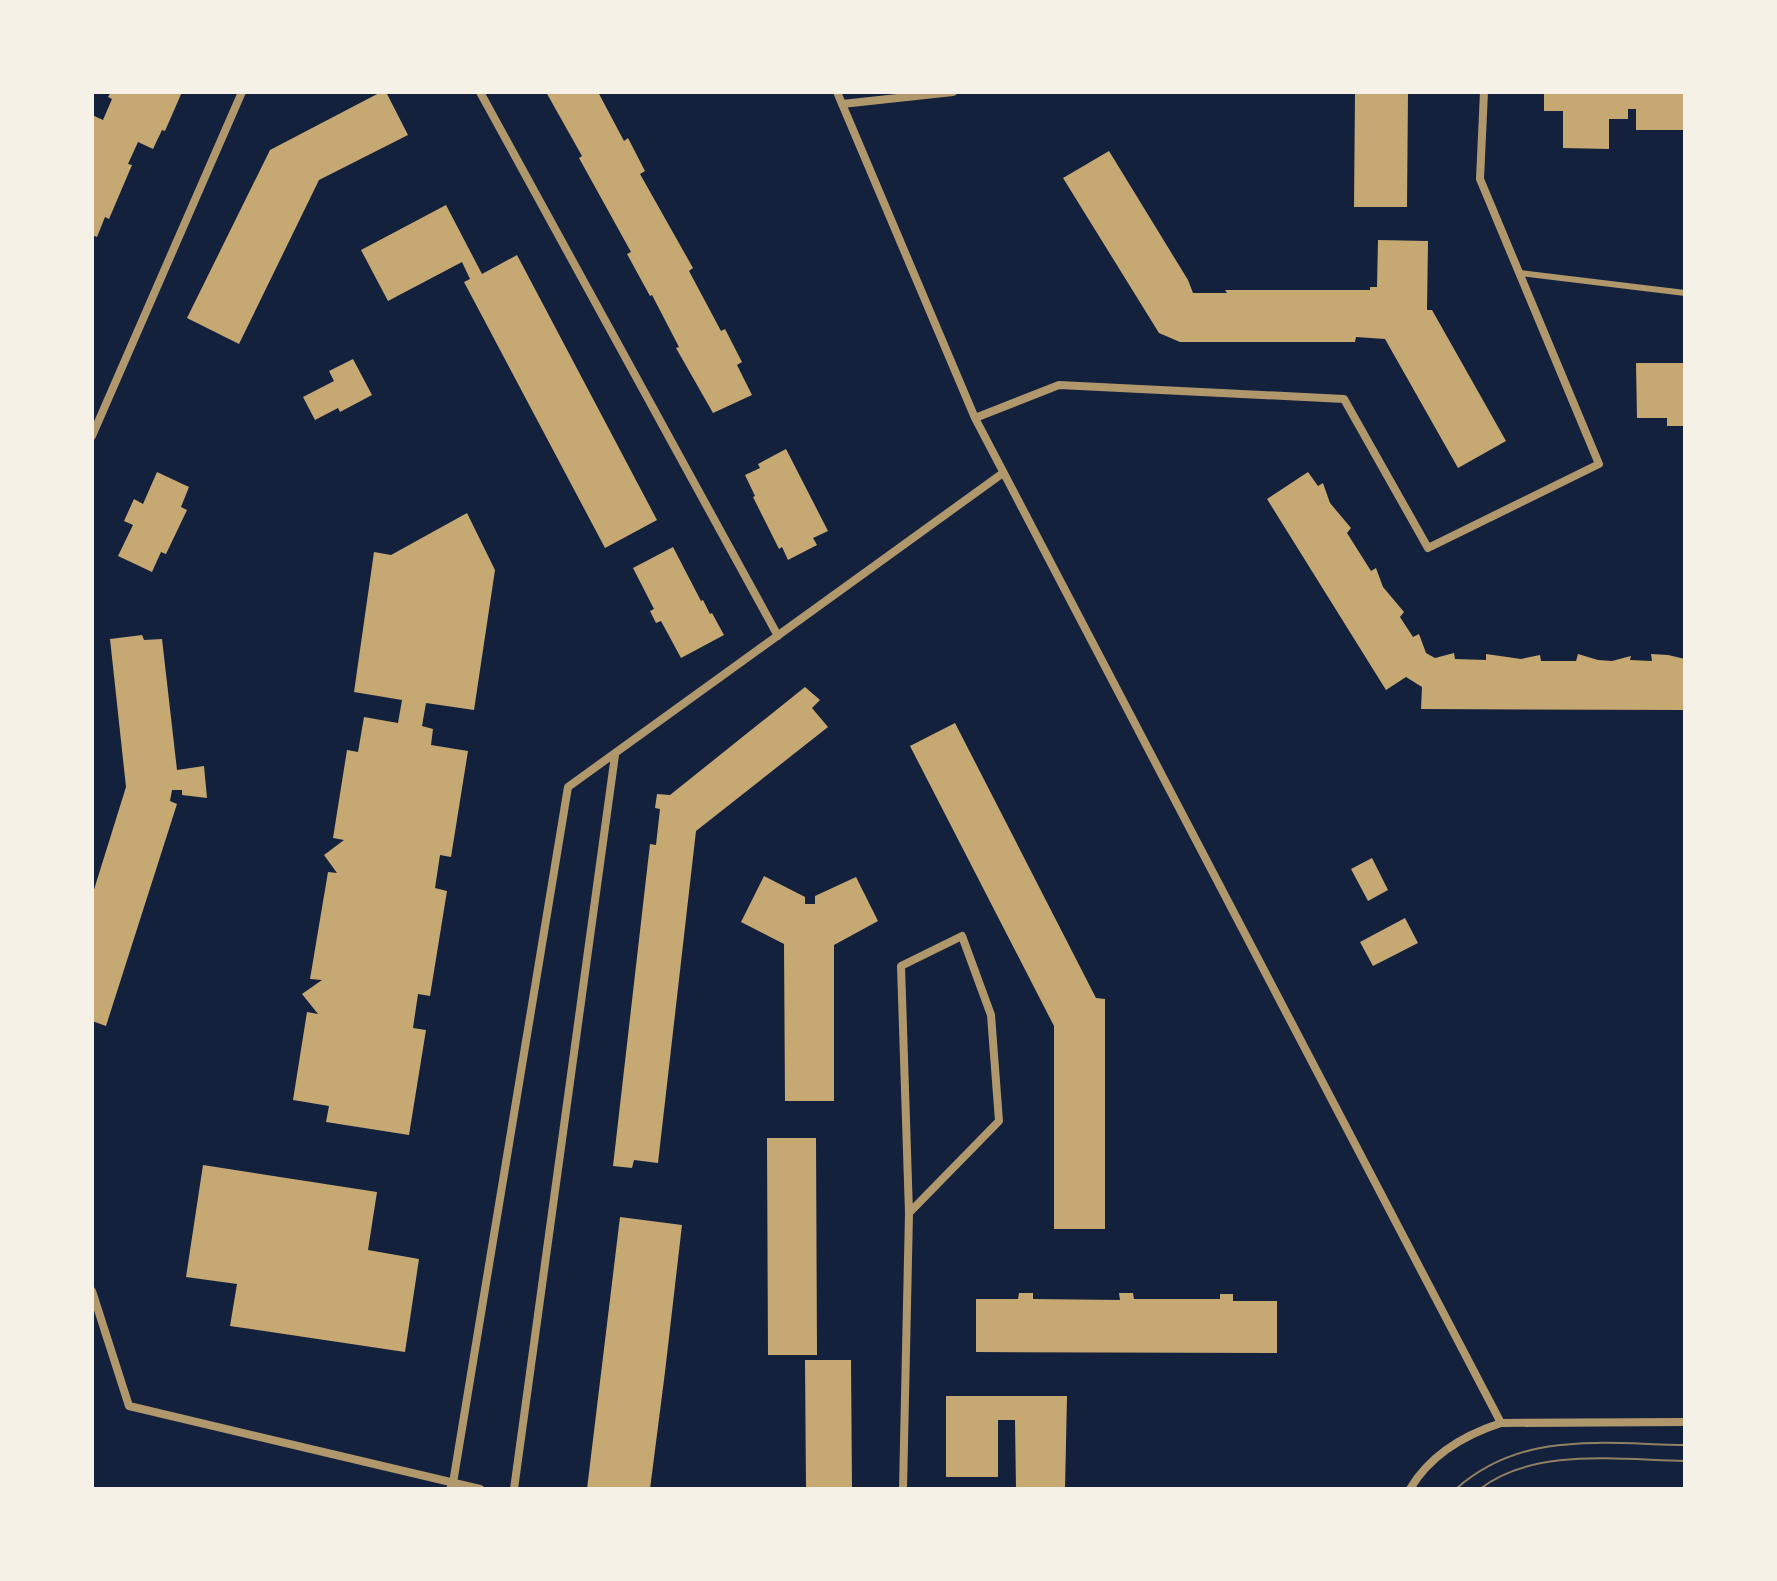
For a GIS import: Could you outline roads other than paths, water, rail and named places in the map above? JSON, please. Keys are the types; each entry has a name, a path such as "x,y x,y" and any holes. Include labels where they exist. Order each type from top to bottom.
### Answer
{"street":[{"path":"92,436 242,92"},
{"path":"480,92 778,636"},
{"path":"837,92 975,418 1501,1423"},
{"path":"842,104 953,92"},
{"path":"975,418 1059,385 1344,399 1428,548 1599,464 1480,179 1484,92"},
{"path":"452,1486 568,787 1003,473"},
{"path":"514,1489 615,755"},
{"path":"903,1489 909,1213 901,966 962,936 991,1015 999,1121 909,1213"},
{"path":"92,1291 129,1406 452,1486 480,1489"},
{"path":"1410,1489 1418,1475 1447,1448 1477,1431 1501,1423 1685,1422"}],"lane":[{"path":"1519,273 1685,293"}],"tram line":[{"path":"1456,1489 1481,1470 1508,1457 1536,1449 1594,1443 1685,1445"},
{"path":"1480,1489 1502,1476 1551,1461 1606,1458 1685,1461"}]}
